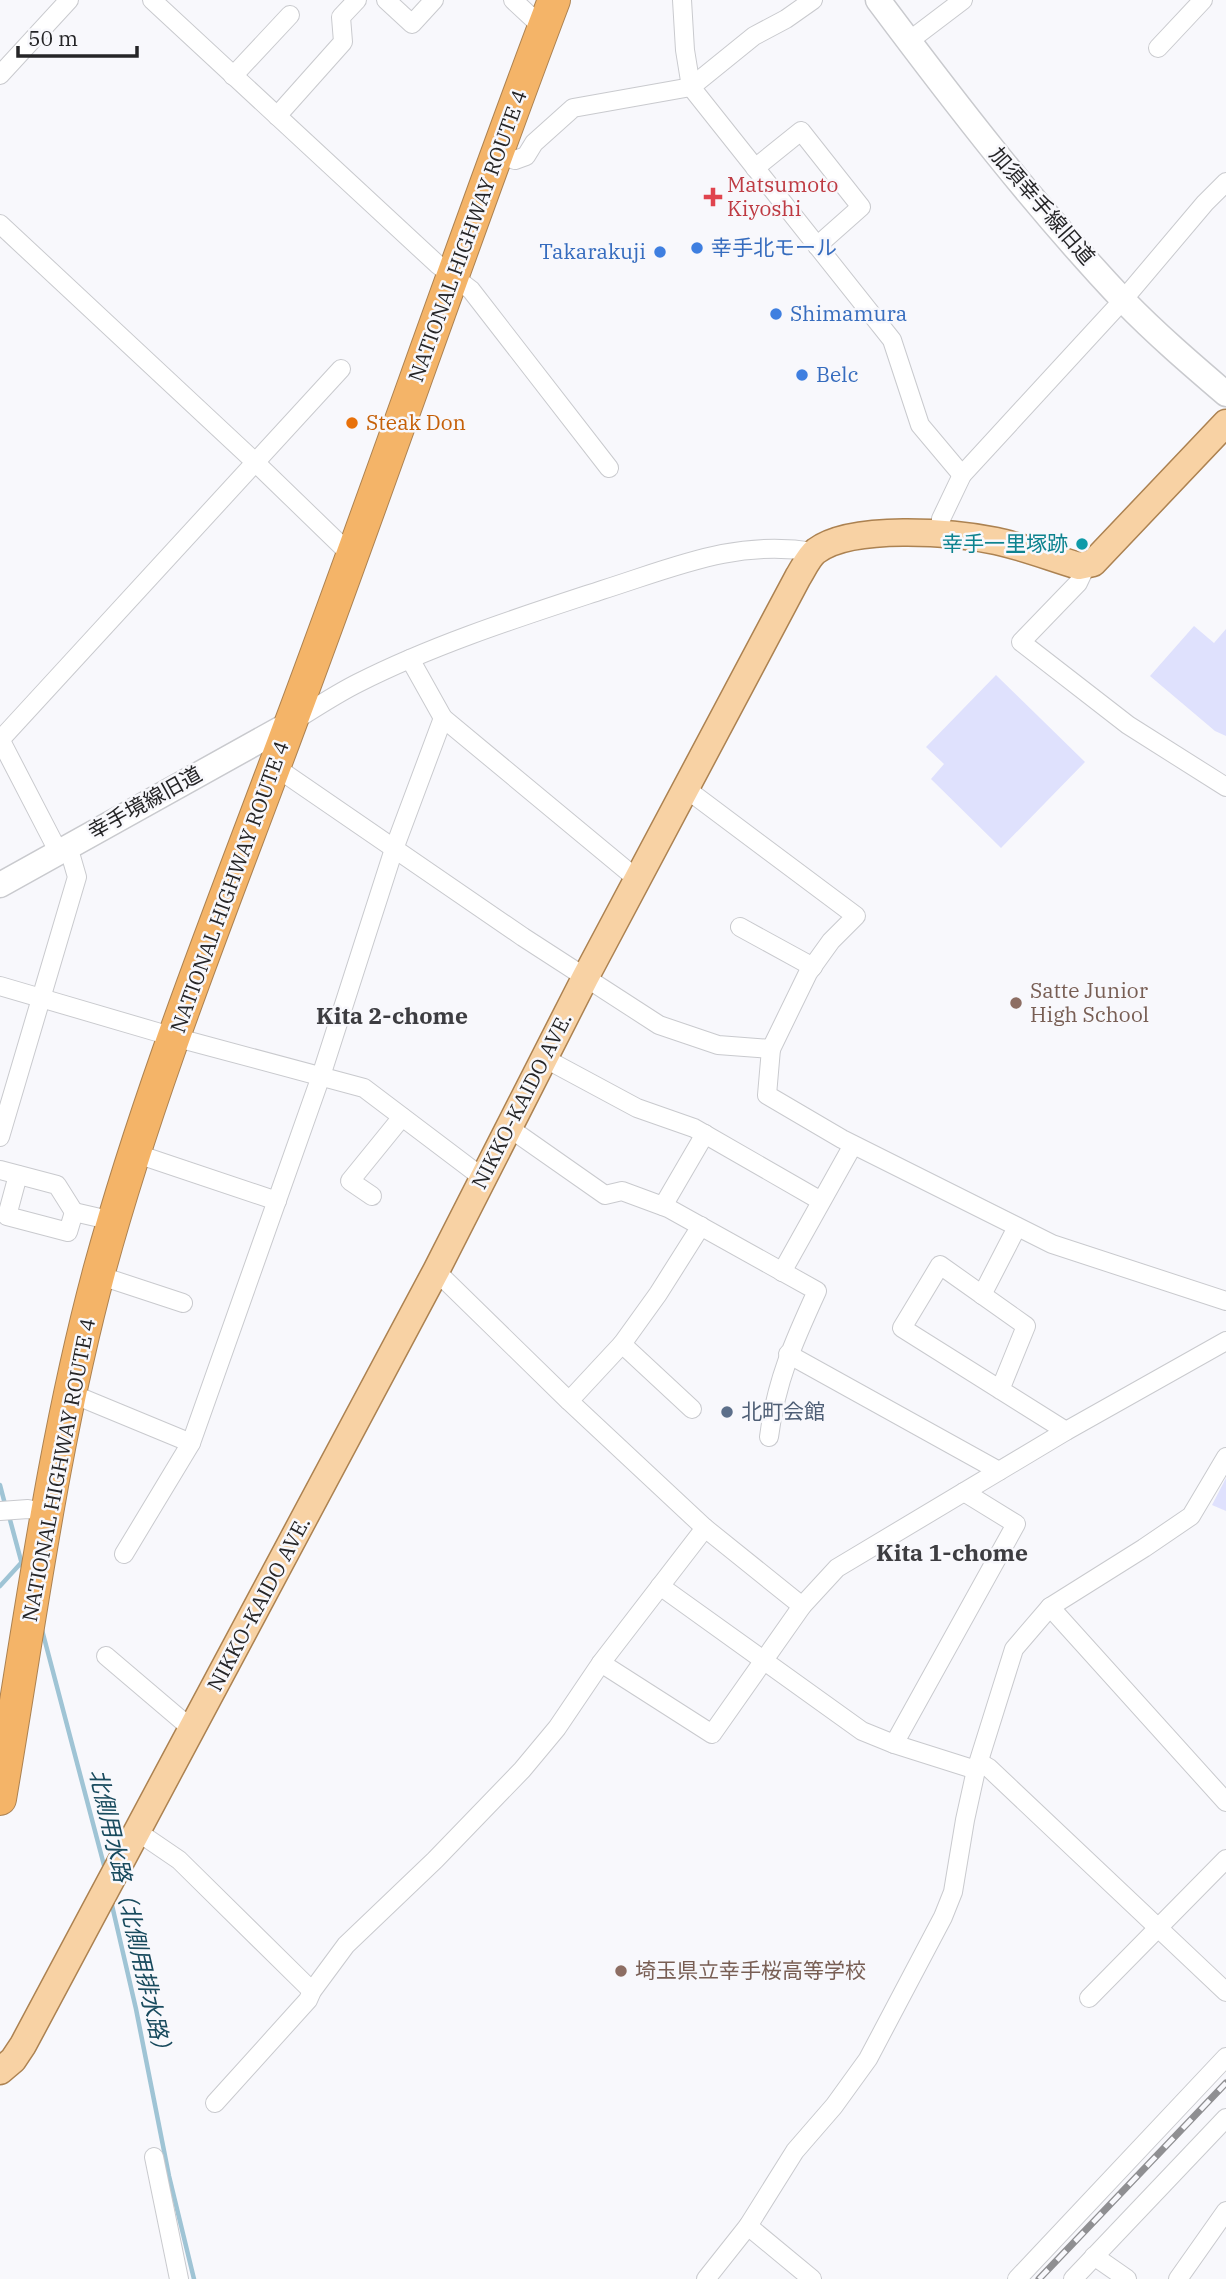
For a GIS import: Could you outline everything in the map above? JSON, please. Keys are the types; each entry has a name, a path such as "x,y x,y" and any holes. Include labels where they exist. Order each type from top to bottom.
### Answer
{"highway":[{"name":"NATIONAL HIGHWAY ROUTE 4","path":"0,1800 70,1393 98,1275 134,1153 548,14"}],"main road":[{"path":"814,552 830,543 850,538 889,533 940,534 998,541 1086,566 1093,563 1226,423"},
{"name":"NIKKO-KAIDO AVE.","path":"0,2071 13,2060 23,2045 193,1730 436,1270 637,879 798,577 814,552"}],"street":[{"path":"0,75 69,0"},
{"path":"152,0 437,264 471,290 610,468"},
{"path":"277,116 343,42 341,17 357,0"},
{"path":"386,0 412,24 434,0"},
{"path":"513,0 548,14"},
{"path":"682,0 685,50 691,87 892,340 920,425 962,475"},
{"path":"497,153 515,160 526,156 534,143 573,108 691,87 754,36 786,19 813,0"},
{"name":"加須幸手線旧道","path":"877,0 988,145 1123,300 1226,394"},
{"path":"909,41 963,0"},
{"path":"1158,48 1203,0"},
{"path":"233,76 290,15"},
{"path":"755,168 801,131 861,207 817,246"},
{"path":"940,534 941,519 962,475 1123,300 1205,202 1226,182"},
{"path":"0,224 352,556"},
{"path":"0,1137 77,877 1,739 341,369"},
{"path":"291,723 357,683 410,659 536,611 686,561 762,547 786,547 814,552"},
{"path":"1086,566 1078,583 1021,642 1128,725 1226,787"},
{"path":"410,659 443,718 637,879"},
{"path":"124,1554 191,1443 321,1076 394,849 443,718"},
{"name":"幸手境線旧道","path":"0,885 291,723"},
{"path":"274,766 585,978 659,1025 718,1045 771,1049"},
{"path":"685,788 856,916 831,941 813,967 771,1049 767,1095 853,1145 1052,1244 1226,1301"},
{"path":"740,927 813,967"},
{"path":"0,986 174,1037 364,1088 483,1178"},
{"path":"544,1058 637,1108 694,1128 821,1201"},
{"path":"372,1196 349,1181 401,1117"},
{"path":"508,1127 605,1195 622,1191 663,1206 817,1291 788,1354 772,1414 769,1437"},
{"path":"663,1206 705,1134"},
{"path":"782,1272 853,1145"},
{"path":"134,1153 277,1201"},
{"path":"0,1170 57,1185 74,1212 113,1222"},
{"path":"18,1175 7,1216 68,1232 74,1212"},
{"path":"569,1401 622,1344 701,1226"},
{"path":"982,1295 1017,1227"},
{"path":"1000,1390 1026,1326 940,1265 902,1328 1000,1390 1066,1431"},
{"path":"436,1270 569,1401 705,1528 802,1606"},
{"path":"98,1275 183,1303"},
{"path":"601,1663 712,1734 802,1606 837,1569 1066,1431 1226,1341"},
{"path":"622,1344 692,1409"},
{"path":"788,1354 999,1471"},
{"path":"70,1393 191,1443"},
{"path":"713,2277 795,2151 832,2109 868,2059 943,1917 953,1892 965,1820 978,1766 1014,1649 1050,1607 1191,1516 1226,1457"},
{"path":"894,1744 1016,1524 964,1492"},
{"path":"0,1511 28,1509 49,1513"},
{"path":"215,2102 308,2000 346,1945 522,1770 557,1728 601,1663 705,1528"},
{"path":"660,1586 862,1731 894,1744 989,1768 1226,1992"},
{"path":"1050,1607 1226,1802"},
{"path":"106,1656 193,1730"},
{"path":"138,1832 179,1860 312,1991"},
{"path":"1089,1998 1226,1859"},
{"path":"1017,2279 1226,2057"},
{"path":"1073,2279 1226,2118"},
{"path":"154,2157 179,2279"},
{"path":"1178,2279 1226,2211"},
{"path":"748,2226 812,2279"},
{"path":"1094,2256 1127,2279"}],"shaded area":[{"path":"1194,626 1214,643 1226,629 1226,736 1215,731 1150,676"},
{"path":"996,675 1085,762 1001,848 931,779 944,764 926,747"},
{"path":"1226,1478 1226,1511 1212,1505"}],"waterway":[{"path":"0,1485 6,1508"},
{"path":"9,1516 23,1568"},
{"path":"0,1586 21,1563"},
{"name":"北側用水路（北側用排水路）","path":"42,1630 105,1869"},
{"name":"北側用水路（北側用排水路）","path":"111,1901 136,2009 169,2176 194,2279"}],"railway":[{"path":"1039,2279 1226,2083"}],"place":[{"name":"Matsumoto Kiyoshi","path":"713,197"},
{"name":"幸手北モール","path":"697,248"},
{"name":"Takarakuji","path":"660,252"},
{"name":"Shimamura","path":"776,314"},
{"name":"Belc","path":"802,375"},
{"name":"Steak Don","path":"352,423"},
{"name":"幸手一里塚跡","path":"1082,544"},
{"name":"Satte Junior High School","path":"1016,1003"},
{"name":"北町会館","path":"727,1412"},
{"name":"埼玉県立幸手桜高等学校","path":"621,1971"}],"district":[{"name":"Kita 2-chome","path":"392,1016"},
{"name":"Kita 1-chome","path":"952,1553"}]}
